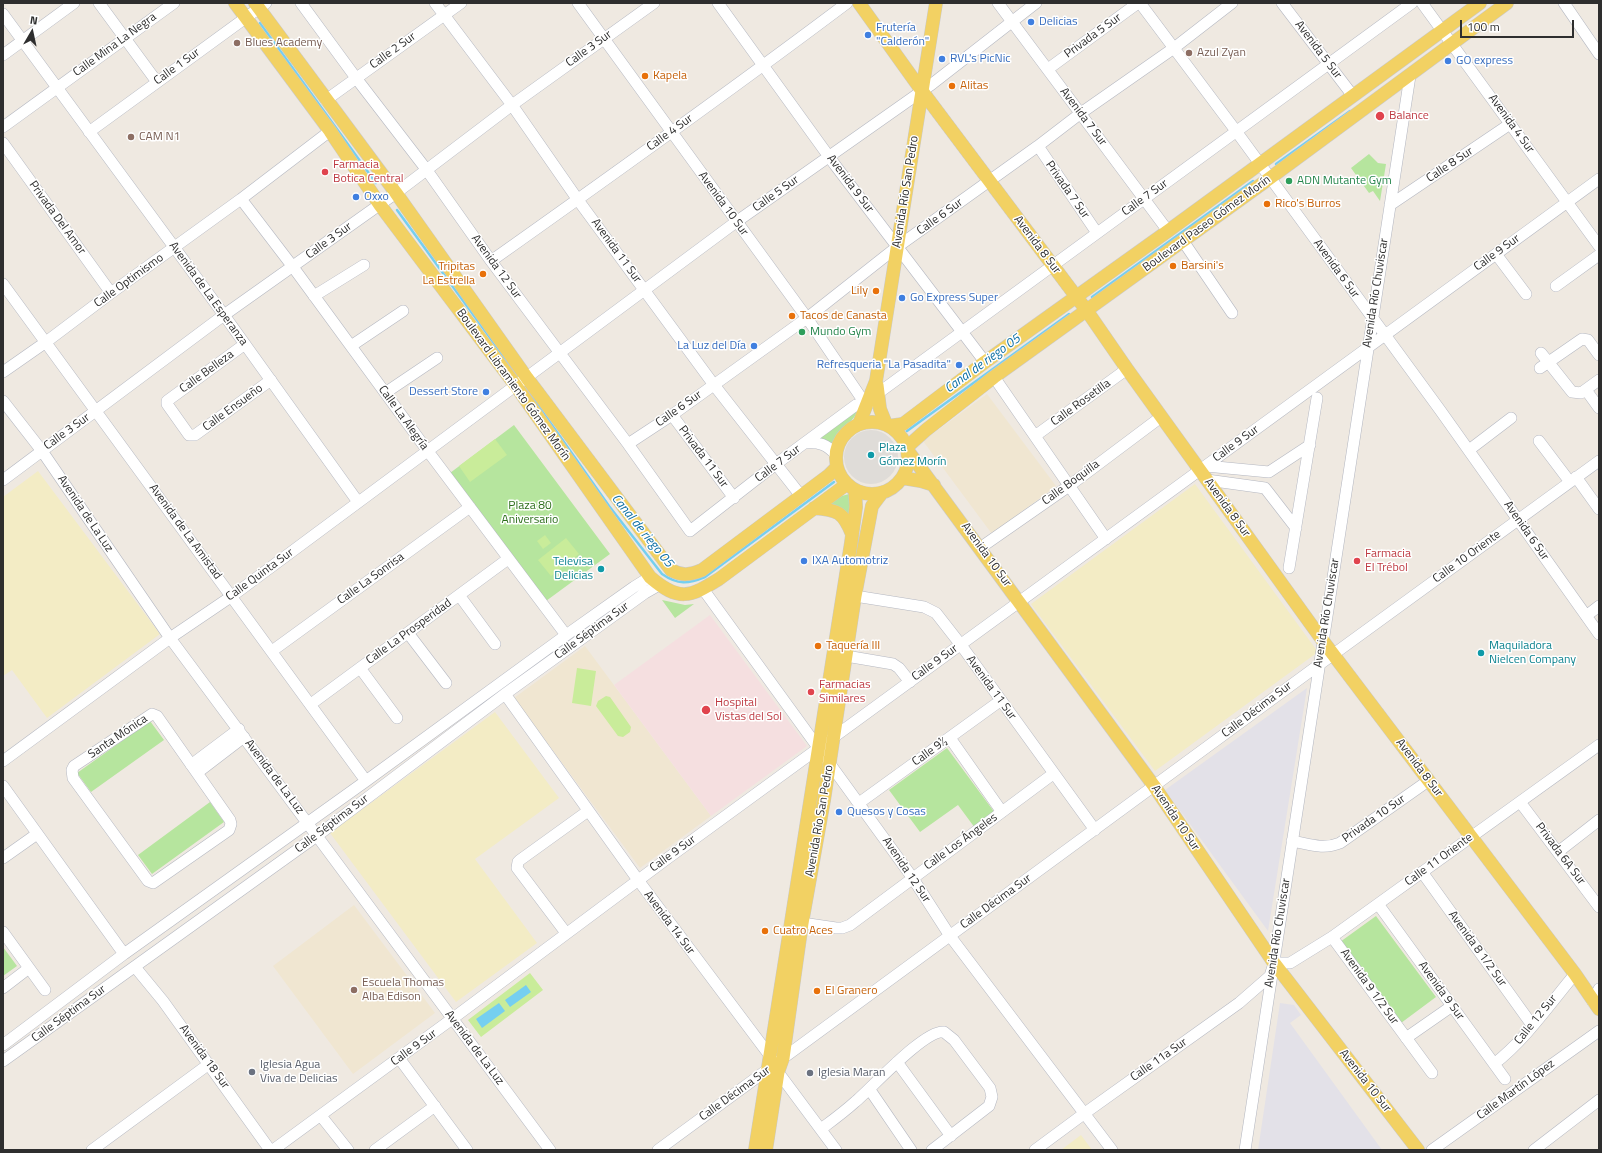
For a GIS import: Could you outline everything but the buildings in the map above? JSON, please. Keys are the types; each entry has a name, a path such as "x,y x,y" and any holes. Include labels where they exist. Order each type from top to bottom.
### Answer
{"main road":[{"name":"Boulevard Libramiento Gómez Morín","path":"235,3 330,131 380,205 516,386 655,581"},
{"name":"Avenida 8 Sur","path":"859,3 922,91 1077,297 1161,417 1204,472 1323,641 1575,974 1596,1005"},
{"name":"Avenida Río San Pedro","path":"908,449 903,438 897,431 888,425 882,415 877,388 897,247 936,3"},
{"name":"Boulevard Paseo Gómez Morín","path":"888,425 904,424 986,362 1168,232 1480,3"},
{"name":"Boulevard Paseo Gómez Morín","path":"908,449 926,430 994,378 1183,242 1507,3"},
{"name":"Boulevard Libramiento Gómez Morín","path":"260,5 326,100 396,193 527,378 671,570 685,575 702,570 801,496 836,461"},
{"path":"1410,76 1412,65 1421,46"},
{"name":"Avenida Río San Pedro","path":"766,1150 775,1064 777,1001 856,507 851,487 841,477 836,461 838,445 843,436 850,429 859,424 877,388"},
{"path":"859,424 877,422 888,425"},
{"path":"908,449 909,461 903,478 934,485"},
{"name":"Avenida 10 Sur","path":"908,449 1154,786 1274,963 1418,1150"},
{"name":"Avenida Río San Pedro","path":"755,1150 775,1064 802,923 830,763 855,596 872,506 881,494 889,490 903,478"},
{"path":"655,581 677,593 684,595 694,594 719,579 814,508 851,487 868,494 881,494"},
{"path":"814,508 828,509 842,514 852,534"}],"street":[{"path":"3,55 74,3"},
{"path":"99,3 157,82"},
{"name":"Calle Mina La Negra","path":"3,127 174,3"},
{"name":"Avenida 12 Sur","path":"301,3 426,169 491,261 628,444 690,531"},
{"name":"Avenida 11 Sur","path":"435,3 512,105 578,200 714,384 801,496"},
{"name":"Calle 2 Sur","path":"326,100 461,3"},
{"name":"Avenida 10 Sur","path":"578,3 603,40 807,318 860,396 868,404"},
{"name":"Calle 3 Sur","path":"3,480 224,316 380,205 512,105 654,3"},
{"name":"Avenida 9 Sur","path":"718,3 829,157 986,362"},
{"name":"Calle 4 Sur","path":"491,261 763,66 847,3"},
{"name":"Avenida 7 Sur","path":"998,3 1168,232"},
{"name":"Calle 5 Sur","path":"516,386 736,222 922,91 1036,3"},
{"name":"Avenida 6 Sur","path":"1139,3 1236,131 1469,450 1599,634"},
{"name":"Privada 5 Sur","path":"1048,69 1139,3"},
{"name":"Calle 6 Sur","path":"628,444 672,415 807,318 897,247 1038,146 1081,113 1174,48 1232,3"},
{"name":"Avenida 5 Sur","path":"1282,3 1353,96"},
{"name":"Calle 7 Sur","path":"877,388 963,331 1412,3"},
{"name":"Avenida 4 Sur","path":"1422,3 1453,44 1566,203 1599,246"},
{"path":"1564,3 1599,54"},
{"name":"Calle 1 Sur","path":"89,132 246,17 260,5"},
{"name":"Avenida de La Esperanza","path":"3,14 245,344 358,502"},
{"name":"Avenida Río Chuviscar","path":"1245,1150 1410,76"},
{"name":"Calle 8 Sur","path":"1390,205 1510,124"},
{"name":"Calle Optimismo","path":"3,372 241,199 330,131"},
{"name":"Privada Del Amor","path":"3,143 111,293"},
{"name":"Privada 7 Sur","path":"1038,146 1097,233"},
{"name":"Calle 9 Sur","path":"272,1150 321,1116 566,933 818,748 1106,539 1204,472 1385,335 1599,179"},
{"name":"Calle La Alegría","path":"241,199 566,635"},
{"path":"1183,242 1232,313"},
{"path":"1496,254 1526,294"},
{"path":"1556,286 1599,255"},
{"path":"314,296 364,265"},
{"name":"Avenida de La Amistad","path":"3,284 366,781"},
{"path":"351,346 402,311"},
{"name":"Calle Belleza","path":"195,435 189,435 167,404 168,400 245,344"},
{"path":"1544,365 1594,345"},
{"path":"1541,352 1544,365 1574,393 1579,394 1599,380"},
{"path":"385,393 437,358"},
{"name":"Calle Rosetilla","path":"1034,436 1127,369"},
{"path":"994,378 1106,539"},
{"name":"Calle Ensueño","path":"195,435 271,380"},
{"name":"Calle Quinta Sur","path":"3,761 170,638 232,596 427,450 516,386"},
{"path":"1586,390 1599,408"},
{"path":"1289,568 1317,398"},
{"name":"Avenida de La Luz","path":"3,401 42,450 170,638 318,835 452,1019 550,1150"},
{"name":"Calle 7 Sur","path":"690,531 776,464 856,405 868,404"},
{"name":"Privada 11 Sur","path":"672,415 734,498"},
{"name":"Calle Boquilla","path":"980,548 1069,486 1161,417"},
{"path":"1469,450 1511,418"},
{"path":"1539,441 1599,509"},
{"path":"805,443 820,443 830,448 836,461"},
{"path":"1204,472 1269,472 1310,445"},
{"name":"Calle 10 Oriente","path":"1334,654 1599,461"},
{"path":"1204,472 1265,488 1296,528"},
{"name":"Calle La Sonrisa","path":"272,651 470,507"},
{"name":"Calle La Prosperidad","path":"311,704 508,559"},
{"name":"Calle Séptima Sur","path":"3,1045 124,954 366,781 566,635 634,587 655,581"},
{"name":"Calle Séptima Sur","path":"3,1061 318,835 505,694 621,610 655,581"},
{"name":"Avenida 12 Sur","path":"703,589 912,877 950,936 1112,1150"},
{"path":"459,595 495,644"},
{"name":"Avenida 11 Sur","path":"855,596 928,608 936,613 1095,830"},
{"path":"1586,616 1599,606"},
{"path":"408,633 446,683"},
{"name":"Calle Décima Sur","path":"658,1150 1334,654"},
{"path":"846,656 893,664 899,668 910,682"},
{"path":"360,668 397,718"},
{"name":"Avenida 14 Sur","path":"505,694 638,880 775,1064 836,1150"},
{"name":"Calle 9½","path":"859,803 1000,701"},
{"name":"Santa Mónica","path":"152,714 157,716 194,769 230,820 229,830 153,883 148,881 73,778 72,773 74,766 152,714"},
{"path":"194,769 242,733"},
{"path":"950,738 1002,812"},
{"name":"Calle 11 Oriente","path":"1274,963 1290,963 1332,937 1599,745"},
{"name":"Calle Los Ángeles","path":"802,923 836,928 846,927 1053,774"},
{"name":"Privada 10 Sur","path":"1292,841 1325,848 1340,844 1428,781"},
{"path":"3,786 124,954"},
{"name":"Privada 6A Sur","path":"1520,802 1558,852 1596,896 1599,907"},
{"path":"566,933 517,865 520,860 588,811"},
{"path":"1558,852 1599,820"},
{"path":"3,858 37,834"},
{"name":"Avenida 8 1/2 Sur","path":"1422,872 1532,1025"},
{"name":"Avenida 9 Sur","path":"1378,904 1505,1079"},
{"path":"3,932 45,990"},
{"name":"Avenida 9 1/2 Sur","path":"1332,937 1432,1073"},
{"name":"Calle 11a Sur","path":"1035,1150 1240,1003 1270,976 1274,963"},
{"name":"Avenida 18 Sur","path":"135,967 163,1001 272,1150"},
{"path":"3,988 29,968"},
{"name":"Calle 12 Sur","path":"1494,1064 1516,1045 1575,974"},
{"path":"1596,1005 1599,989"},
{"path":"1406,1038 1452,1006"},
{"name":"Calle Martín López","path":"1432,1150 1599,1031"},
{"path":"821,1129 870,1090 897,1062 936,1032 944,1032 954,1040 990,1088 992,1097 989,1106 932,1150"},
{"path":"399,1058 467,1150"},
{"path":"897,1062 951,1136"},
{"path":"92,1150 209,1064"},
{"path":"870,1090 912,1150"},
{"path":"1534,1150 1599,1100"},
{"path":"375,1150 435,1106"},
{"path":"321,1116 348,1150"}],"shaded area":[{"path":"987,394 1056,486 992,534 923,441"},
{"name":"Plaza Gómez Morín","path":"871,430 881,432 890,438 896,447 898,457 896,467 890,476 881,482 871,484 861,482 852,476 846,467 844,457 846,447 852,438 861,432"},
{"name":"Hospital Vistas del Sol","path":"710,615 807,746 711,816 614,685"},
{"path":"585,646 711,816 640,868 514,698"},
{"path":"1307,688 1268,931 1165,790"},
{"name":"Escuela Thomas Alba Edison","path":"354,905 435,1013 353,1074 273,966"},
{"path":"1280,1003 1294,1005 1301,1015 1290,1023 1382,1150 1258,1150"}],"green space":[{"path":"1369,154 1378,163 1386,164 1380,201 1373,191 1369,193 1351,168"},
{"path":"860,406 855,417 840,434 834,444 817,437"},
{"name":"Plaza 80 Aniversario","path":"514,425 610,554 546,601 450,473"},
{"path":"495,439 507,455 470,482 459,466"},
{"path":"849,494 852,503 849,517 830,505 838,497"},
{"path":"545,535 551,543 543,549 537,541"},
{"path":"566,538 579,554 551,576 538,560"},
{"path":"662,600 685,605 694,604 675,618"},
{"path":"577,668 596,671 591,706 572,703"},
{"path":"606,696 610,697 631,727 630,732 623,737 618,736 596,706 598,701"},
{"path":"150,721 164,740 91,792 77,773"},
{"path":"947,748 995,813 975,828 958,805 920,832 889,790"},
{"path":"210,802 224,822 152,874 138,855"},
{"path":"1376,916 1436,997 1401,1023 1340,942"},
{"path":"3,947 17,966 3,976"},
{"path":"530,973 543,990 481,1037 468,1020"}],"sand":[{"path":"38,471 160,634 47,718 12,670 3,676 3,497"},
{"path":"1195,484 1318,652 1155,771 1031,604"},
{"path":"495,712 559,798 475,859 537,943 456,1002 330,833"},
{"path":"1081,1135 1092,1150 1061,1150"}],"water":[{"path":"526,985 531,992 510,1007 505,1000"},
{"path":"499,1003 505,1011 482,1028 476,1019"}],"waterway":[{"path":"260,23 376,183"},
{"path":"1276,164 1350,111"},
{"path":"1092,297 1253,181"},
{"path":"397,210 515,372"},
{"name":"Canal de riego 05","path":"907,431 1069,314"},
{"name":"Canal de riego 05","path":"528,391 609,506 662,574 678,582 688,582 705,577 834,482"}],"place":[{"name":"Delicias","path":"1031,22"},
{"name":"Frutería \"Calderón\"","path":"868,35"},
{"name":"Blues Academy","path":"237,43"},
{"name":"Azul Zyan","path":"1189,53"},
{"name":"RVL's PicNic","path":"942,59"},
{"name":"GO express","path":"1448,61"},
{"name":"Kapela","path":"645,76"},
{"name":"Alitas","path":"952,86"},
{"name":"Balance","path":"1380,116"},
{"name":"CAM N1","path":"131,137"},
{"name":"Farmacia Botica Central","path":"325,172"},
{"name":"ADN Mutante Gym","path":"1289,181"},
{"name":"Oxxo","path":"356,197"},
{"name":"Rico's Burros","path":"1267,204"},
{"name":"Barsini's","path":"1173,266"},
{"name":"Tripitas La Estrella","path":"483,274"},
{"name":"Lily","path":"876,291"},
{"name":"Go Express Super","path":"902,298"},
{"name":"Tacos de Canasta","path":"792,316"},
{"name":"Mundo Gym","path":"802,332"},
{"name":"La Luz del Día","path":"754,346"},
{"name":"Refresqueria \"La Pasadita\"","path":"959,365"},
{"name":"Dessert Store","path":"486,392"},
{"name":"Plaza Gómez Morín","path":"871,455"},
{"name":"IXA Automotriz","path":"804,561"},
{"name":"Farmacia El Trébol","path":"1357,561"},
{"name":"Televisa Delicias","path":"601,569"},
{"name":"Taquería III","path":"818,646"},
{"name":"Maquiladora Nielcen Company","path":"1481,653"},
{"name":"Farmacias Similares","path":"811,692"},
{"name":"Hospital Vistas del Sol","path":"706,710"},
{"name":"Quesos y Cosas","path":"839,812"},
{"name":"Cuatro Aces","path":"765,931"},
{"name":"Escuela Thomas Alba Edison","path":"354,990"},
{"name":"El Granero","path":"817,991"},
{"name":"Iglesia Agua Viva de Delicias","path":"252,1072"},
{"name":"Iglesia Maran","path":"810,1073"}]}
